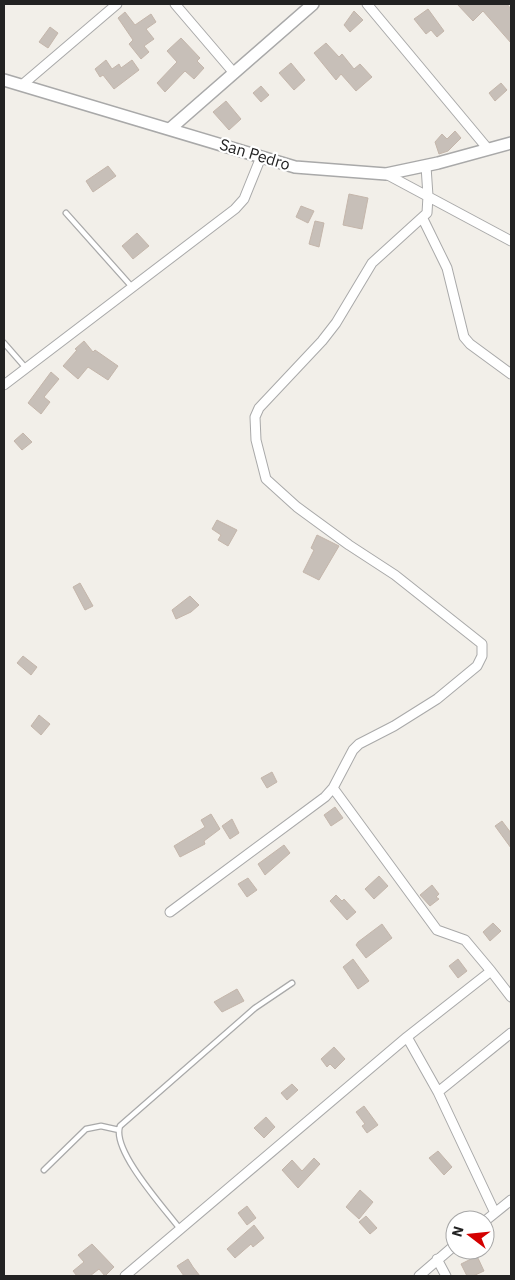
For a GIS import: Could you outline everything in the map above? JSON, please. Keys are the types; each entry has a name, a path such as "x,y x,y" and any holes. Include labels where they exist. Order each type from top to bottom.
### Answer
{"street":[{"path":"22,85 117,4"},
{"path":"175,4 234,73"},
{"path":"171,128 313,4"},
{"path":"367,4 488,149"},
{"name":"San Pedro","path":"4,80 171,128 295,167 386,174 426,166 511,143"},
{"path":"4,385 25,367 235,209 244,199 261,157"},
{"path":"170,912 325,797 333,788 353,750 359,744 394,726 437,699 477,666 482,656 482,644 395,576 297,507 266,479 256,440 255,416 259,408 316,348 336,323 372,262 423,219 427,213 426,166"},
{"path":"386,174 511,241"},
{"path":"423,219 448,268 464,337 470,344 511,374"},
{"path":"333,788 437,930 465,940 492,971 511,997"},
{"path":"125,1276 408,1037 492,971"},
{"path":"438,1092 511,1033"},
{"path":"408,1037 438,1092 494,1210"},
{"path":"495,1213 511,1200"},
{"path":"420,1276 445,1253"},
{"path":"437,1259 446,1276"}],"lane":[{"path":"66,213 132,287"},
{"path":"4,343 25,367"},
{"path":"180,1229 138,1174 123,1149 119,1130 126,1120 255,1008 292,983"},
{"path":"44,1170 86,1129 101,1126 119,1130"}],"building":[{"path":"457,4 507,4 511,9 511,43 483,11 473,21"},
{"path":"428,9 444,31 437,37 431,30 426,34 414,19"},
{"path":"354,11 363,20 350,32 344,25"},
{"path":"125,12 135,25 151,14 156,22 146,29 154,39 144,46 149,52 141,59 129,44 133,40 118,18"},
{"path":"50,27 58,33 48,48 39,42"},
{"path":"181,38 200,58 197,61 204,68 194,79 185,71 165,92 157,83 177,62 167,51"},
{"path":"326,43 339,57 342,54 354,69 360,64 372,77 356,91 341,74 336,80 314,53"},
{"path":"106,60 112,69 119,64 121,68 132,60 139,70 114,89 103,75 100,77 95,69"},
{"path":"291,63 305,80 294,90 279,73"},
{"path":"501,83 507,90 495,101 489,93"},
{"path":"261,86 269,95 261,102 253,93"},
{"path":"226,101 241,119 229,130 213,112"},
{"path":"455,131 461,138 448,151 439,154 435,142 442,134 447,139"},
{"path":"108,166 116,176 93,192 86,181"},
{"path":"349,194 368,198 362,229 343,225"},
{"path":"301,206 314,211 308,223 296,217"},
{"path":"315,221 324,223 319,247 309,244"},
{"path":"137,233 149,246 133,259 122,246"},
{"path":"84,341 93,352 95,350 118,366 108,380 88,367 78,379 63,366 77,350 75,349"},
{"path":"51,372 59,379 44,397 50,402 41,414 28,403"},
{"path":"23,433 32,442 22,450 14,441"},
{"path":"217,520 237,530 228,546 218,540 221,535 212,529"},
{"path":"317,535 339,546 319,580 303,572 314,550 311,548"},
{"path":"80,583 93,606 85,610 73,587"},
{"path":"190,596 199,605 191,612 176,619 172,610"},
{"path":"23,656 37,667 31,675 17,663"},
{"path":"39,715 50,724 41,735 31,726"},
{"path":"272,772 277,782 267,788 261,778"},
{"path":"335,807 343,818 331,826 324,815"},
{"path":"211,814 220,829 204,841 205,844 180,857 174,846 205,827 201,820"},
{"path":"232,819 239,833 230,839 222,826"},
{"path":"502,821 511,833 511,848 495,826"},
{"path":"284,845 290,853 265,875 258,864"},
{"path":"379,876 388,886 374,899 365,889"},
{"path":"248,878 257,890 247,897 238,884"},
{"path":"432,885 439,894 436,897 439,899 430,906 420,895"},
{"path":"336,895 342,901 344,899 356,912 347,920 330,901"},
{"path":"493,923 501,931 490,941 483,932"},
{"path":"382,924 392,938 366,958 356,945"},
{"path":"353,959 369,981 358,989 343,967"},
{"path":"458,959 467,971 458,978 449,966"},
{"path":"237,989 244,1001 222,1012 214,1002"},
{"path":"334,1047 345,1059 335,1069 330,1064 327,1067 321,1059"},
{"path":"292,1084 298,1090 287,1100 281,1093"},
{"path":"364,1106 378,1125 367,1133 362,1126 365,1124 356,1112"},
{"path":"266,1117 275,1127 264,1138 254,1128"},
{"path":"438,1151 452,1167 444,1175 429,1158"},
{"path":"314,1158 320,1164 298,1188 282,1170 292,1160 302,1171"},
{"path":"360,1190 373,1202 359,1219 346,1207"},
{"path":"247,1206 256,1218 247,1225 238,1213"},
{"path":"366,1216 377,1228 370,1234 359,1222"},
{"path":"254,1225 264,1238 253,1247 251,1244 235,1258 227,1249"},
{"path":"92,1244 114,1267 105,1276 99,1269 90,1276 77,1276 73,1271 84,1262 78,1255"},
{"path":"188,1259 200,1276 184,1276 177,1266"},
{"path":"469,1260 479,1260 484,1271 473,1276 467,1276 461,1264"}]}
